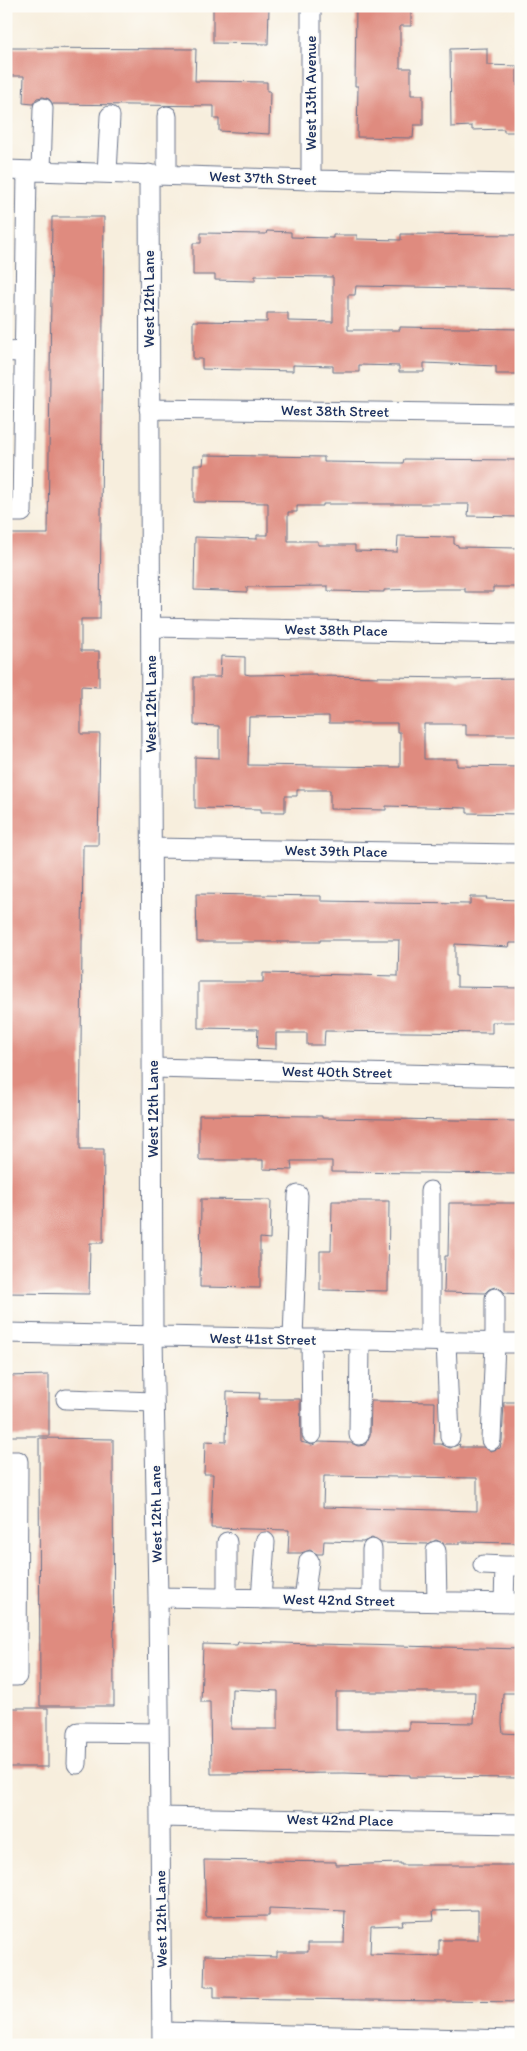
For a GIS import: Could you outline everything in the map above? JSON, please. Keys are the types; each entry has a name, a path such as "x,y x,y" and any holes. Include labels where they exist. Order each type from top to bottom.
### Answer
{"street":[{"name":"West 13th Avenue","path":"311,6 311,180"},
{"path":"6,512 22,512 15,461 15,352 34,171 43,108"},
{"path":"107,173 110,116"},
{"name":"West 12th Lane","path":"162,2038 158,1597 153,1337 154,1068 149,409 158,174 167,116"},
{"name":"West 37th Street","path":"6,170 311,180 521,184"},
{"name":"West 38th Street","path":"149,409 521,414"},
{"name":"West 38th Place","path":"151,627 521,634"},
{"name":"West 39th Place","path":"151,848 521,854"},
{"name":"West 40th Street","path":"154,1068 521,1077"},
{"path":"430,1192 438,1342 450,1437"},
{"path":"298,1195 302,1339 312,1434"},
{"path":"491,1440 495,1298"},
{"name":"West 41st Street","path":"6,1333 521,1343"},
{"path":"359,1435 360,1340"},
{"path":"66,1399 154,1402"},
{"path":"6,1461 18,1461 18,1501 17,1676 6,1676"},
{"path":"227,1542 227,1598"},
{"path":"262,1599 265,1542"},
{"path":"372,1549 372,1600"},
{"path":"436,1552 437,1602"},
{"path":"304,1600 309,1561"},
{"path":"483,1565 513,1566 512,1603"},
{"name":"West 42nd Street","path":"158,1597 512,1603"},
{"path":"77,1764 78,1732 159,1733"},
{"name":"West 42nd Place","path":"160,1817 521,1824"},
{"path":"162,2038 521,2040"}],"building":[{"path":"213,6 269,6 268,44 213,43"},
{"path":"356,6 411,6 411,26 400,26 400,68 411,68 411,95 423,95 423,125 414,125 413,138 357,137 358,86 355,86"},
{"path":"11,48 196,49 195,81 267,82 267,91 270,91 269,134 219,131 219,119 214,119 214,106 53,104 49,99 43,97 37,98 33,104 23,103 24,76 10,76"},
{"path":"487,48 487,65 517,66 517,86 521,86 521,132 504,132 504,129 472,130 472,126 451,127 450,49"},
{"path":"52,217 104,217 100,619 81,619 81,651 99,651 99,687 81,686 81,734 100,734 98,845 83,845 80,1149 104,1149 103,1243 90,1243 89,1294 6,1293 9,741 6,741 6,534 48,534"},
{"path":"267,231 291,232 291,237 333,238 333,235 357,235 357,239 401,240 401,234 520,235 520,289 356,286 355,295 348,295 348,330 400,330 400,327 521,329 520,374 496,374 496,366 424,363 424,372 399,372 399,366 359,365 359,372 333,372 333,366 293,365 293,371 202,369 202,359 193,359 193,321 267,322 267,313 288,313 288,321 333,322 333,277 255,276 255,281 215,280 215,275 193,275 193,243 201,243 201,233 266,234"},
{"path":"204,455 324,457 324,462 403,463 404,459 520,460 519,517 468,516 469,504 323,504 323,506 297,506 297,512 288,512 288,541 318,541 318,545 355,545 355,551 397,552 398,536 454,537 454,544 458,545 458,547 519,548 519,587 493,587 493,592 465,592 465,589 384,590 384,592 328,591 328,586 247,587 247,592 194,590 195,537 257,539 257,535 268,535 268,503 194,502 194,465 203,465"},
{"path":"221,656 245,657 245,674 250,675 316,674 316,676 456,679 521,678 521,735 466,735 466,724 424,724 424,759 457,759 457,766 521,767 521,814 467,813 467,808 386,806 386,810 330,809 330,790 297,790 297,796 285,796 285,812 261,812 261,809 195,808 195,757 219,758 219,726 194,725 194,677 220,677","holes":["329,716 329,723 397,723 397,732 400,732 400,767 248,765 249,717"]},
{"path":"196,894 321,896 321,901 386,903 470,904 470,897 521,900 521,943 510,943 509,947 455,944 455,976 457,976 457,987 521,988 521,1022 492,1022 492,1033 325,1031 324,1045 307,1045 307,1033 276,1033 276,1049 257,1048 258,1029 198,1028 198,982 263,982 263,973 398,976 399,940 197,942"},
{"path":"199,1115 521,1121 521,1174 332,1172 332,1161 291,1161 292,1170 263,1169 263,1160 199,1160"},
{"path":"201,1199 271,1200 270,1239 260,1238 260,1288 200,1287"},
{"path":"332,1201 389,1201 388,1291 320,1290 320,1251 331,1251"},
{"path":"449,1203 521,1203 521,1294 505,1293 495,1287 485,1293 444,1292 445,1256 448,1256"},
{"path":"49,1375 49,1436 6,1436 6,1376"},
{"path":"227,1392 260,1393 259,1399 300,1399 301,1442 312,1445 319,1442 365,1445 370,1435 371,1401 435,1402 434,1444 441,1444 450,1448 460,1444 459,1447 483,1447 491,1451 500,1448 502,1441 504,1402 521,1402 521,1543 460,1542 460,1544 445,1544 436,1540 428,1544 381,1543 372,1538 363,1542 324,1541 323,1554 317,1554 310,1550 301,1553 288,1553 289,1530 211,1528 213,1474 204,1474 205,1441 226,1442","holes":["324,1476 477,1478 477,1511 323,1507"]},
{"path":"39,1438 113,1439 114,1706 40,1706"},
{"path":"238,1642 521,1649 521,1693 503,1693 502,1724 503,1733 521,1734 521,1778 410,1777 410,1775 344,1773 211,1774 210,1702 201,1702 203,1644 237,1645","holes":["232,1689 278,1691 278,1729 231,1729","336,1692 475,1692 474,1723 409,1722 409,1730 336,1730"]},
{"path":"6,1708 48,1708 48,1767 6,1767"},
{"path":"204,1860 336,1862 336,1865 401,1863 401,1865 521,1865 521,2002 214,1998 214,1987 204,1987 205,1955 277,1957 277,1952 308,1952 308,1943 344,1943 345,1911 269,1908 269,1916 206,1917","holes":["478,1910 478,1940 439,1940 439,1956 370,1954 371,1926 403,1925 402,1921 434,1920 433,1911"]}]}
